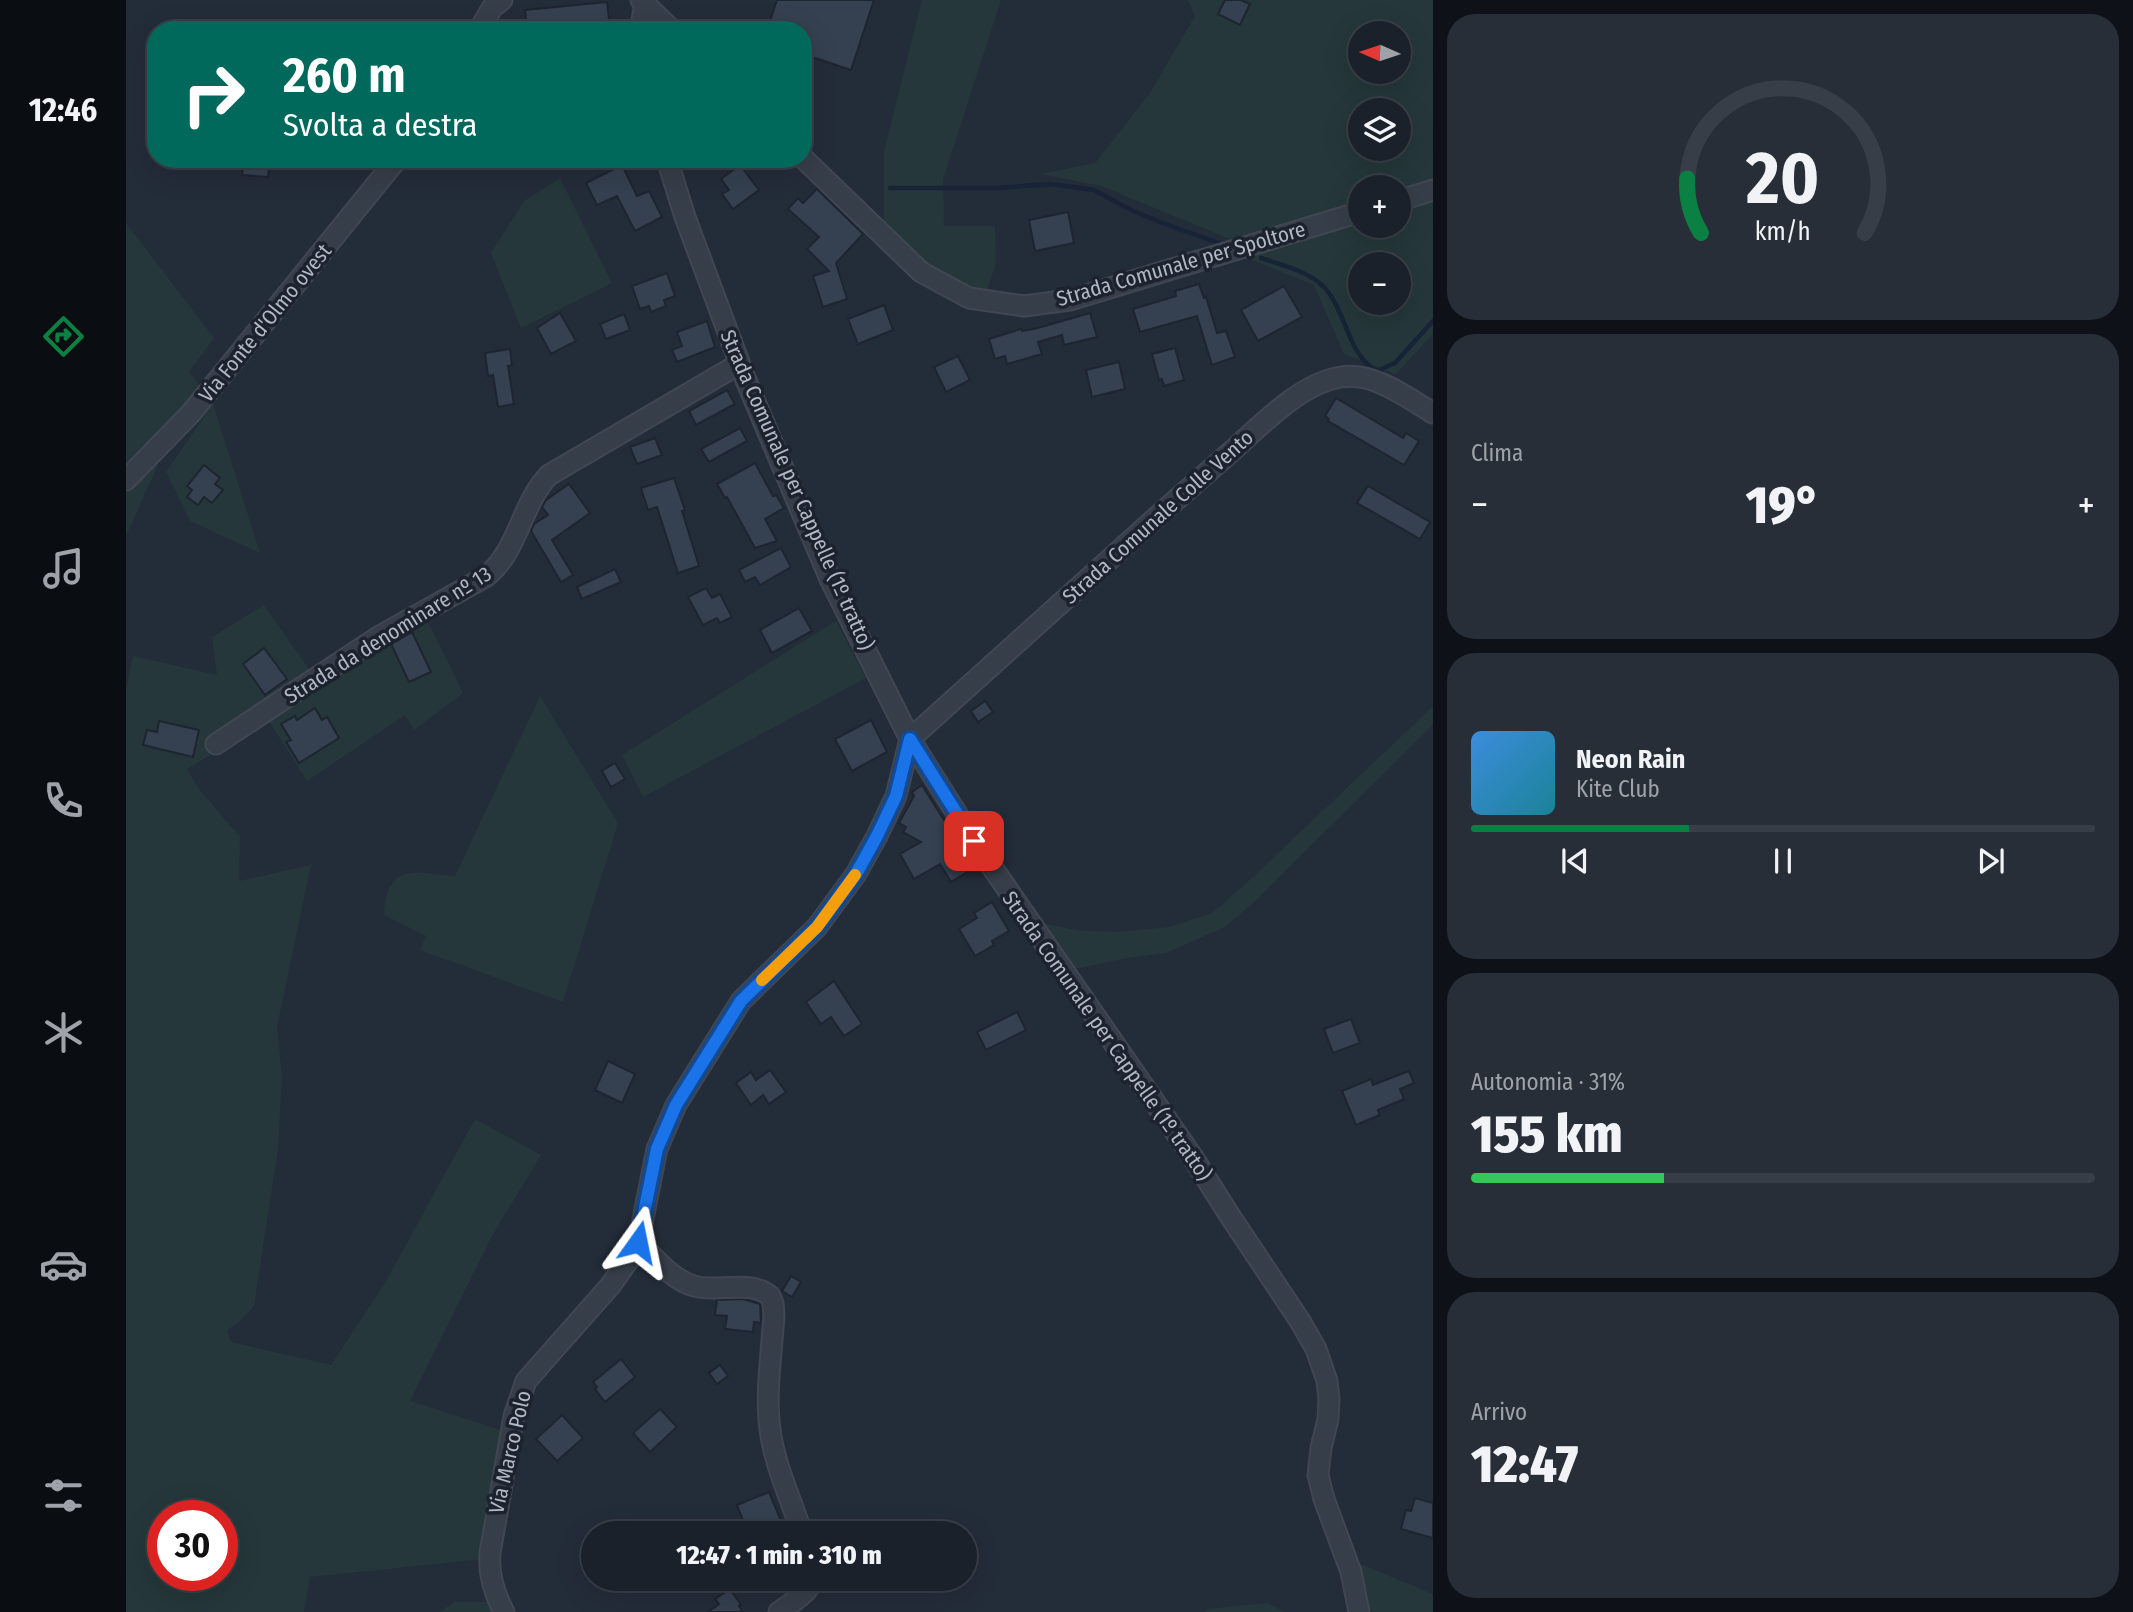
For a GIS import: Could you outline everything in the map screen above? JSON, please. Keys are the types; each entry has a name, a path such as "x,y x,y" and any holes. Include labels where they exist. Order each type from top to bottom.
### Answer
{"street":[{"path":"484,21 492,8 502,0"},
{"path":"641,21 643,2"},
{"path":"643,2 663,21"},
{"name":"Strada Comunale per Spoltore","path":"812,167 921,272 969,298 1024,306 1070,300 1348,216"},
{"name":"Via Fonte d'Olmo ovest","path":"126,480 192,412 390,168"},
{"name":"Strada Comunale per Cappelle (1º tratto)","path":"670,168 739,364 831,579 910,739 974,841 1192,1156 1306,1329 1320,1360 1329,1391 1328,1419 1318,1466 1319,1483 1351,1572 1359,1612"},
{"path":"1411,197 1433,190"},
{"name":"Strada da denominare nº 13","path":"216,744 391,629 487,576 506,553 537,490 549,475 739,364"},
{"name":"Strada Comunale Colle Vento","path":"910,739 1174,501 1279,410 1304,392 1334,378 1362,378 1392,388 1433,413"},
{"name":"Via Marco Polo","path":"504,1612 492,1583 489,1562 520,1394 530,1375 621,1272 632,1255 638,1242 657,1149 676,1105 741,1001 817,927 856,874 896,796 910,739"},
{"path":"638,1242 675,1276 690,1285 710,1289 755,1288 770,1296 774,1315 770,1429 798,1521"},
{"path":"779,1612 806,1591"}],"shaded area":[{"path":"922,0 1001,0 943,179 944,226 995,226 996,263 986,294 926,269 884,227 884,152"},
{"path":"1188,0 1433,0 1433,334 1396,374 1344,354 1314,285 1250,259 1260,254 1101,186 1041,174 1095,163 1150,93 1195,16"},
{"path":"560,178 612,283 521,328 491,253 524,201"},
{"path":"126,223 214,338 189,372 204,391 144,455 157,467 126,536"},
{"path":"213,404 260,553 190,521 166,472"},
{"path":"264,605 313,675 220,749 187,769 199,789 240,837 239,881 311,865 277,1027 282,1077 278,1149 254,1306 227,1330 231,1342 331,1365 386,1281 475,1119 541,1155 492,1236 410,1401 504,1431 484,1559 310,1577 304,1612 126,1612 126,690 133,656 217,675 212,637"},
{"path":"425,616 463,693 414,730 405,715 307,781 269,721"},
{"path":"836,621 866,678 643,797 622,755"},
{"path":"540,696 618,823 563,1002 420,950 426,936 384,915 386,898 397,878 416,873 455,876"},
{"path":"1433,706 1433,725 1252,904 1225,927 1166,953 1071,970 1036,922 1076,930 1116,932 1169,927 1212,913"},
{"path":"1358,1563 1433,1594 1433,1612 1374,1612 1368,1608"},
{"path":"454,1602 489,1602 494,1612 440,1612"},
{"path":"1267,1603 1285,1612 1205,1612 1207,1609"}],"building":[{"path":"777,0 874,0 851,70 812,57 812,21 770,21"},
{"path":"1225,0 1241,0 1250,4 1240,25 1218,14"},
{"path":"607,2 609,21 526,21 525,10"},
{"path":"243,168 269,168 268,177 242,175"},
{"path":"616,168 623,168 637,196 649,191 662,217 635,231 617,196 597,205 586,183"},
{"path":"736,168 742,168 759,190 733,209 722,194 729,190 721,179"},
{"path":"817,189 863,234 836,263 847,299 823,307 813,276 829,271 807,249 819,237 788,209 798,198 803,203"},
{"path":"1068,212 1074,243 1035,251 1029,220"},
{"path":"667,273 675,296 664,300 666,306 651,312 649,306 640,309 632,286"},
{"path":"1199,284 1217,333 1226,331 1235,357 1212,365 1197,316 1140,332 1133,309 1176,296 1175,291"},
{"path":"1284,286 1302,317 1258,341 1241,310"},
{"path":"884,305 893,330 858,344 848,319"},
{"path":"560,313 576,341 551,354 537,328"},
{"path":"1090,313 1097,337 1064,345 1062,335 1038,342 1042,354 1007,364 1005,356 995,359 989,339"},
{"path":"624,314 630,330 606,339 600,324"},
{"path":"707,321 715,347 677,362 672,350 682,346 677,332"},
{"path":"1175,348 1184,380 1164,386 1162,379 1159,380 1152,354"},
{"path":"510,349 512,365 508,366 514,404 498,407 493,375 488,376 485,353"},
{"path":"958,356 970,380 946,392 934,367"},
{"path":"1119,362 1125,389 1092,397 1086,370"},
{"path":"727,390 735,404 696,425 689,411"},
{"path":"1336,398 1403,438 1406,433 1419,441 1404,465 1328,421 1325,416"},
{"path":"740,428 747,441 709,462 701,449"},
{"path":"655,438 662,455 637,464 630,447"},
{"path":"755,463 773,496 776,495 784,508 765,519 777,541 755,548 717,484"},
{"path":"204,465 220,478 215,484 223,490 212,503 204,497 198,505 187,497 192,490 187,486"},
{"path":"674,478 699,566 678,573 657,507 648,510 641,488"},
{"path":"569,484 590,513 552,540 573,575 561,582 531,531 534,524 548,515 542,507 546,500"},
{"path":"1368,486 1430,522 1420,539 1357,503"},
{"path":"781,548 791,567 760,585 755,577 745,582 739,570"},
{"path":"615,569 621,582 582,599 577,587"},
{"path":"706,588 712,598 720,594 732,617 720,623 717,618 703,625 688,597"},
{"path":"799,608 812,631 772,653 760,630"},
{"path":"412,632 431,672 409,682 391,644"},
{"path":"264,648 287,679 265,695 243,664"},
{"path":"985,701 993,712 978,722 971,711"},
{"path":"315,708 322,720 327,717 339,738 299,763 286,742 291,740 281,724 295,716 297,720"},
{"path":"871,720 887,752 852,771 835,739"},
{"path":"159,721 199,730 193,757 143,745 147,730 157,732"},
{"path":"615,763 625,779 611,787 602,771"},
{"path":"922,785 974,868 951,882 940,864 914,879 900,854 921,842 903,832 906,827 899,823 914,796 912,792"},
{"path":"992,902 1009,931 992,941 994,945 975,956 959,929 977,918 974,913"},
{"path":"834,981 862,1024 844,1036 831,1017 821,1024 806,1002"},
{"path":"1017,1012 1026,1030 986,1050 977,1032"},
{"path":"1351,1019 1360,1043 1333,1053 1324,1029"},
{"path":"608,1061 635,1074 622,1103 595,1090"},
{"path":"770,1070 786,1092 769,1104 763,1095 751,1105 736,1083 751,1072 756,1080"},
{"path":"1409,1071 1414,1083 1400,1089 1404,1099 1378,1110 1380,1115 1356,1125 1342,1091 1371,1079 1373,1085"},
{"path":"791,1276 801,1282 792,1297 782,1291"},
{"path":"743,1299 760,1304 761,1323 754,1322 753,1332 725,1329 727,1316 715,1315 717,1300"},
{"path":"621,1359 635,1377 605,1402 593,1382"},
{"path":"720,1365 728,1376 717,1384 709,1373"},
{"path":"660,1409 677,1427 650,1452 633,1433"},
{"path":"562,1415 583,1438 557,1461 536,1439"},
{"path":"769,1492 781,1521 743,1521 737,1505"},
{"path":"1415,1498 1433,1503 1433,1538 1401,1529 1406,1510 1411,1511"},
{"path":"731,1591 743,1612 708,1612 719,1604 715,1599"}],"waterway":[{"path":"890,188 997,188 1051,184 1094,190 1131,210 1219,243"},
{"path":"1261,258 1298,271 1323,286 1335,303 1360,356 1377,371 1395,363 1433,321"}],"slow traffic":[{"path":"762,980 817,927 855,875"}],"route":[{"path":"638,1242 657,1149 676,1105 741,1001 817,927 856,874 896,796 910,739 974,841"}]}
